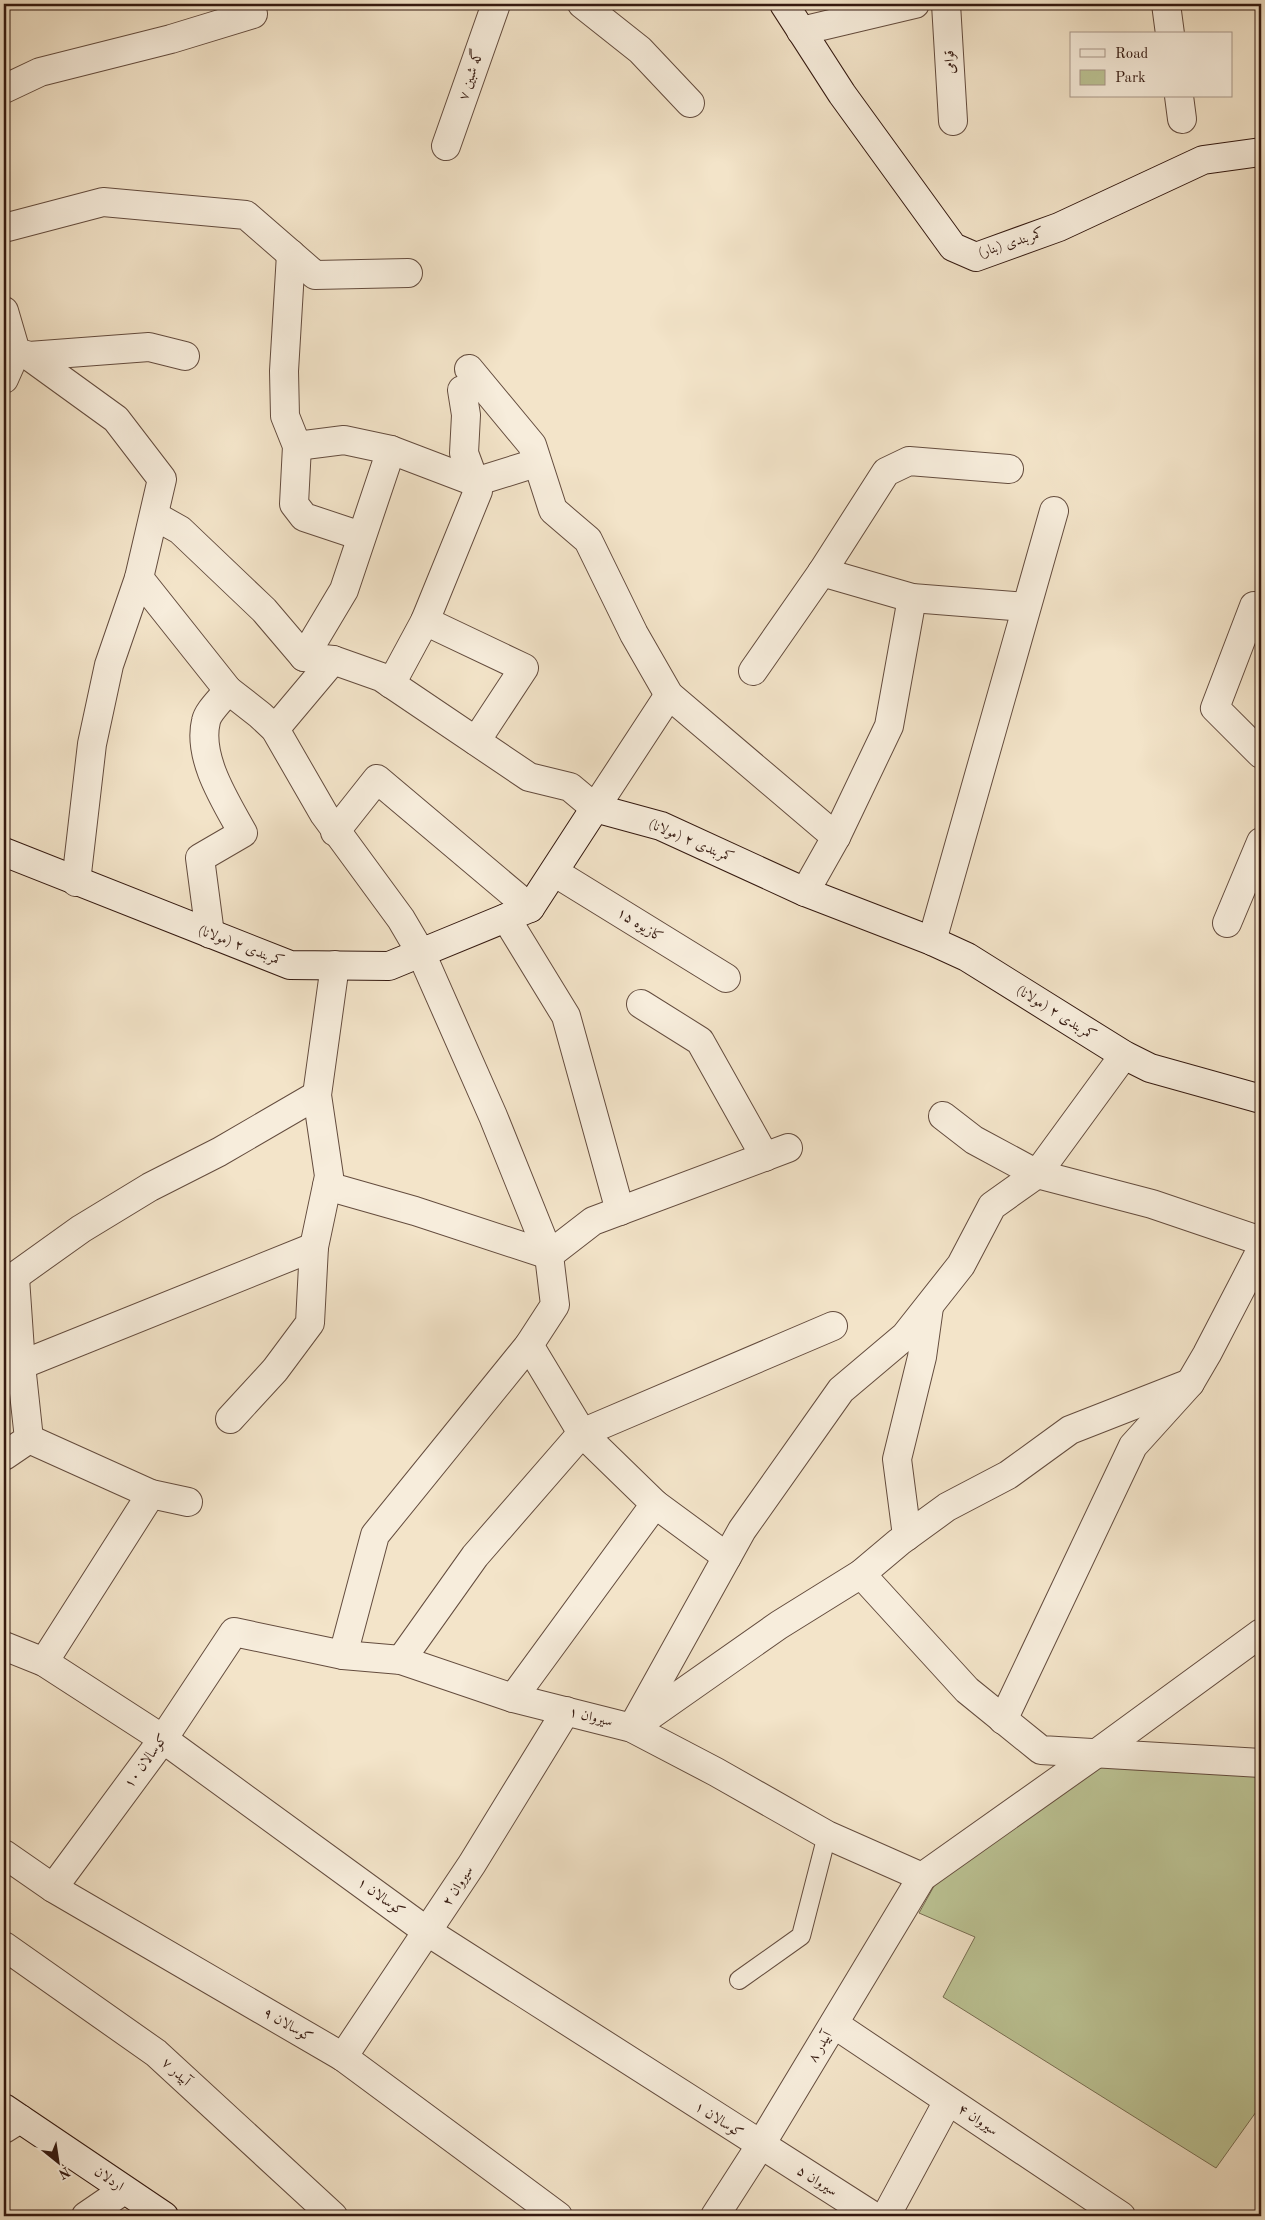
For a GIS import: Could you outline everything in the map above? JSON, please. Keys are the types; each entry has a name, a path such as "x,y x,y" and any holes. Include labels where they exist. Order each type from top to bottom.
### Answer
{"street":[{"name":"گه شبین ۷","path":"446,146 496,4"},
{"path":"582,4 640,50 690,103"},
{"name":"کمربندی (بنار)","path":"784,4 848,103 953,247 976,258 1059,227 1202,160 1261,152"},
{"path":"801,31 915,4"},
{"name":"قوامی","path":"946,4 953,121"},
{"path":"1166,4 1170,32"},
{"path":"4,89 40,72 171,39 253,14"},
{"path":"4,228 103,202 246,215 315,275 408,273"},
{"path":"291,254 284,371 285,416 297,446 294,504 304,517 361,536"},
{"path":"4,312 22,354 116,419 162,479 155,516 139,578 109,665 92,744 76,882"},
{"path":"22,354 149,347 185,356"},
{"path":"4,379 22,354"},
{"path":"391,684 425,622 478,491 464,453 465,380 532,446 553,510 588,540 634,634 669,696 836,837"},
{"path":"297,446 344,440 391,450 475,482 536,463"},
{"path":"304,657 344,590 391,450"},
{"path":"753,670 822,572 886,472 909,461 1009,469"},
{"path":"932,941 1054,511"},
{"path":"155,516 180,530 264,610 304,657 333,660 381,677 530,776 570,787 595,808"},
{"path":"822,572 912,598 1026,607"},
{"path":"139,578 228,690 275,729 335,832 401,919 420,953 493,1116 549,1255 555,1305 529,1345 375,1536 343,1655"},
{"path":"805,892 836,837 889,726 912,598"},
{"path":"1254,606 1215,708 1261,754"},
{"path":"425,622 524,668 476,741"},
{"path":"275,729 333,660"},
{"path":"210,934 200,858 243,833 213,776 204,738 206,720 228,690"},
{"path":"518,913 554,872 669,696"},
{"path":"335,832 377,779 518,913 566,1016 620,1210"},
{"name":"کمربندی ۲ (مولانا)","path":"595,808 661,826 805,892 932,941 967,957 1124,1055 1150,1068 1261,1099"},
{"path":"1228,923 1261,842"},
{"name":"کمربندی ۲ (مولانا)","path":"4,852 290,965 389,966 518,913"},
{"name":"کازیوه ۱۵","path":"554,872 726,978"},
{"path":"230,1419 275,1370 310,1323 314,1247 329,1176 317,1095 335,965"},
{"path":"549,1255 593,1221 776,1152 700,1041 641,1004"},
{"path":"632,1728 742,1530 841,1390 905,1336 961,1265 992,1206 1037,1174 1124,1055"},
{"path":"29,1439 9,1281 81,1229 150,1187 219,1152 317,1095"},
{"path":"943,1116 974,1140 1037,1174 1152,1204 1261,1241"},
{"path":"327,1186 415,1211 549,1255"},
{"path":"21,1365 314,1247"},
{"path":"1003,1720 1133,1446 1190,1383 1208,1354 1261,1250"},
{"path":"907,1536 897,1459 922,1357 930,1305"},
{"path":"401,1660 475,1556 582,1433 833,1326"},
{"path":"529,1345 582,1433 654,1504 727,1557"},
{"path":"632,1728 779,1624 860,1574 947,1507 1008,1475 1070,1430 1190,1383"},
{"path":"4,1456 29,1439"},
{"path":"29,1439 150,1494 188,1502"},
{"path":"44,1662 150,1494"},
{"path":"513,1698 654,1504"},
{"path":"860,1574 967,1690 1041,1750 1261,1763"},
{"name":"سیروان ۱","path":"234,1632 343,1655 401,1660 513,1698 632,1728 716,1772 827,1836 922,1877"},
{"name":"کوسالان ۱۰","path":"53,1888 163,1739 234,1632"},
{"path":"922,1877 1097,1754 1261,1633"},
{"name":"کوسالان ۱","path":"4,1646 44,1662 163,1739 428,1932 760,2146"},
{"name":"سیروان ۲","path":"343,2057 472,1864 566,1711"},
{"name":"کوسالان ۹","path":"4,1854 53,1888 343,2057 558,2216"},
{"name":"آبیدر ۸","path":"715,2216 760,2146 922,1877"},
{"name":"آبیدر ۷","path":"4,1946 156,2053 333,2216"},
{"name":"سیروان ۴","path":"834,2024 1122,2216"},
{"path":"886,2216 948,2101"},
{"name":"اردلان","path":"9,2118 164,2216"},
{"name":"سیروان ۵","path":"760,2146 873,2216"},
{"path":"86,2216 124,2190"}],"lane":[{"path":"739,1980 801,1936 827,1836"}],"green space":[{"path":"1113,1756 1261,1767 1261,2105 1216,2168 943,1997 975,1937 919,1913 938,1879"}]}
